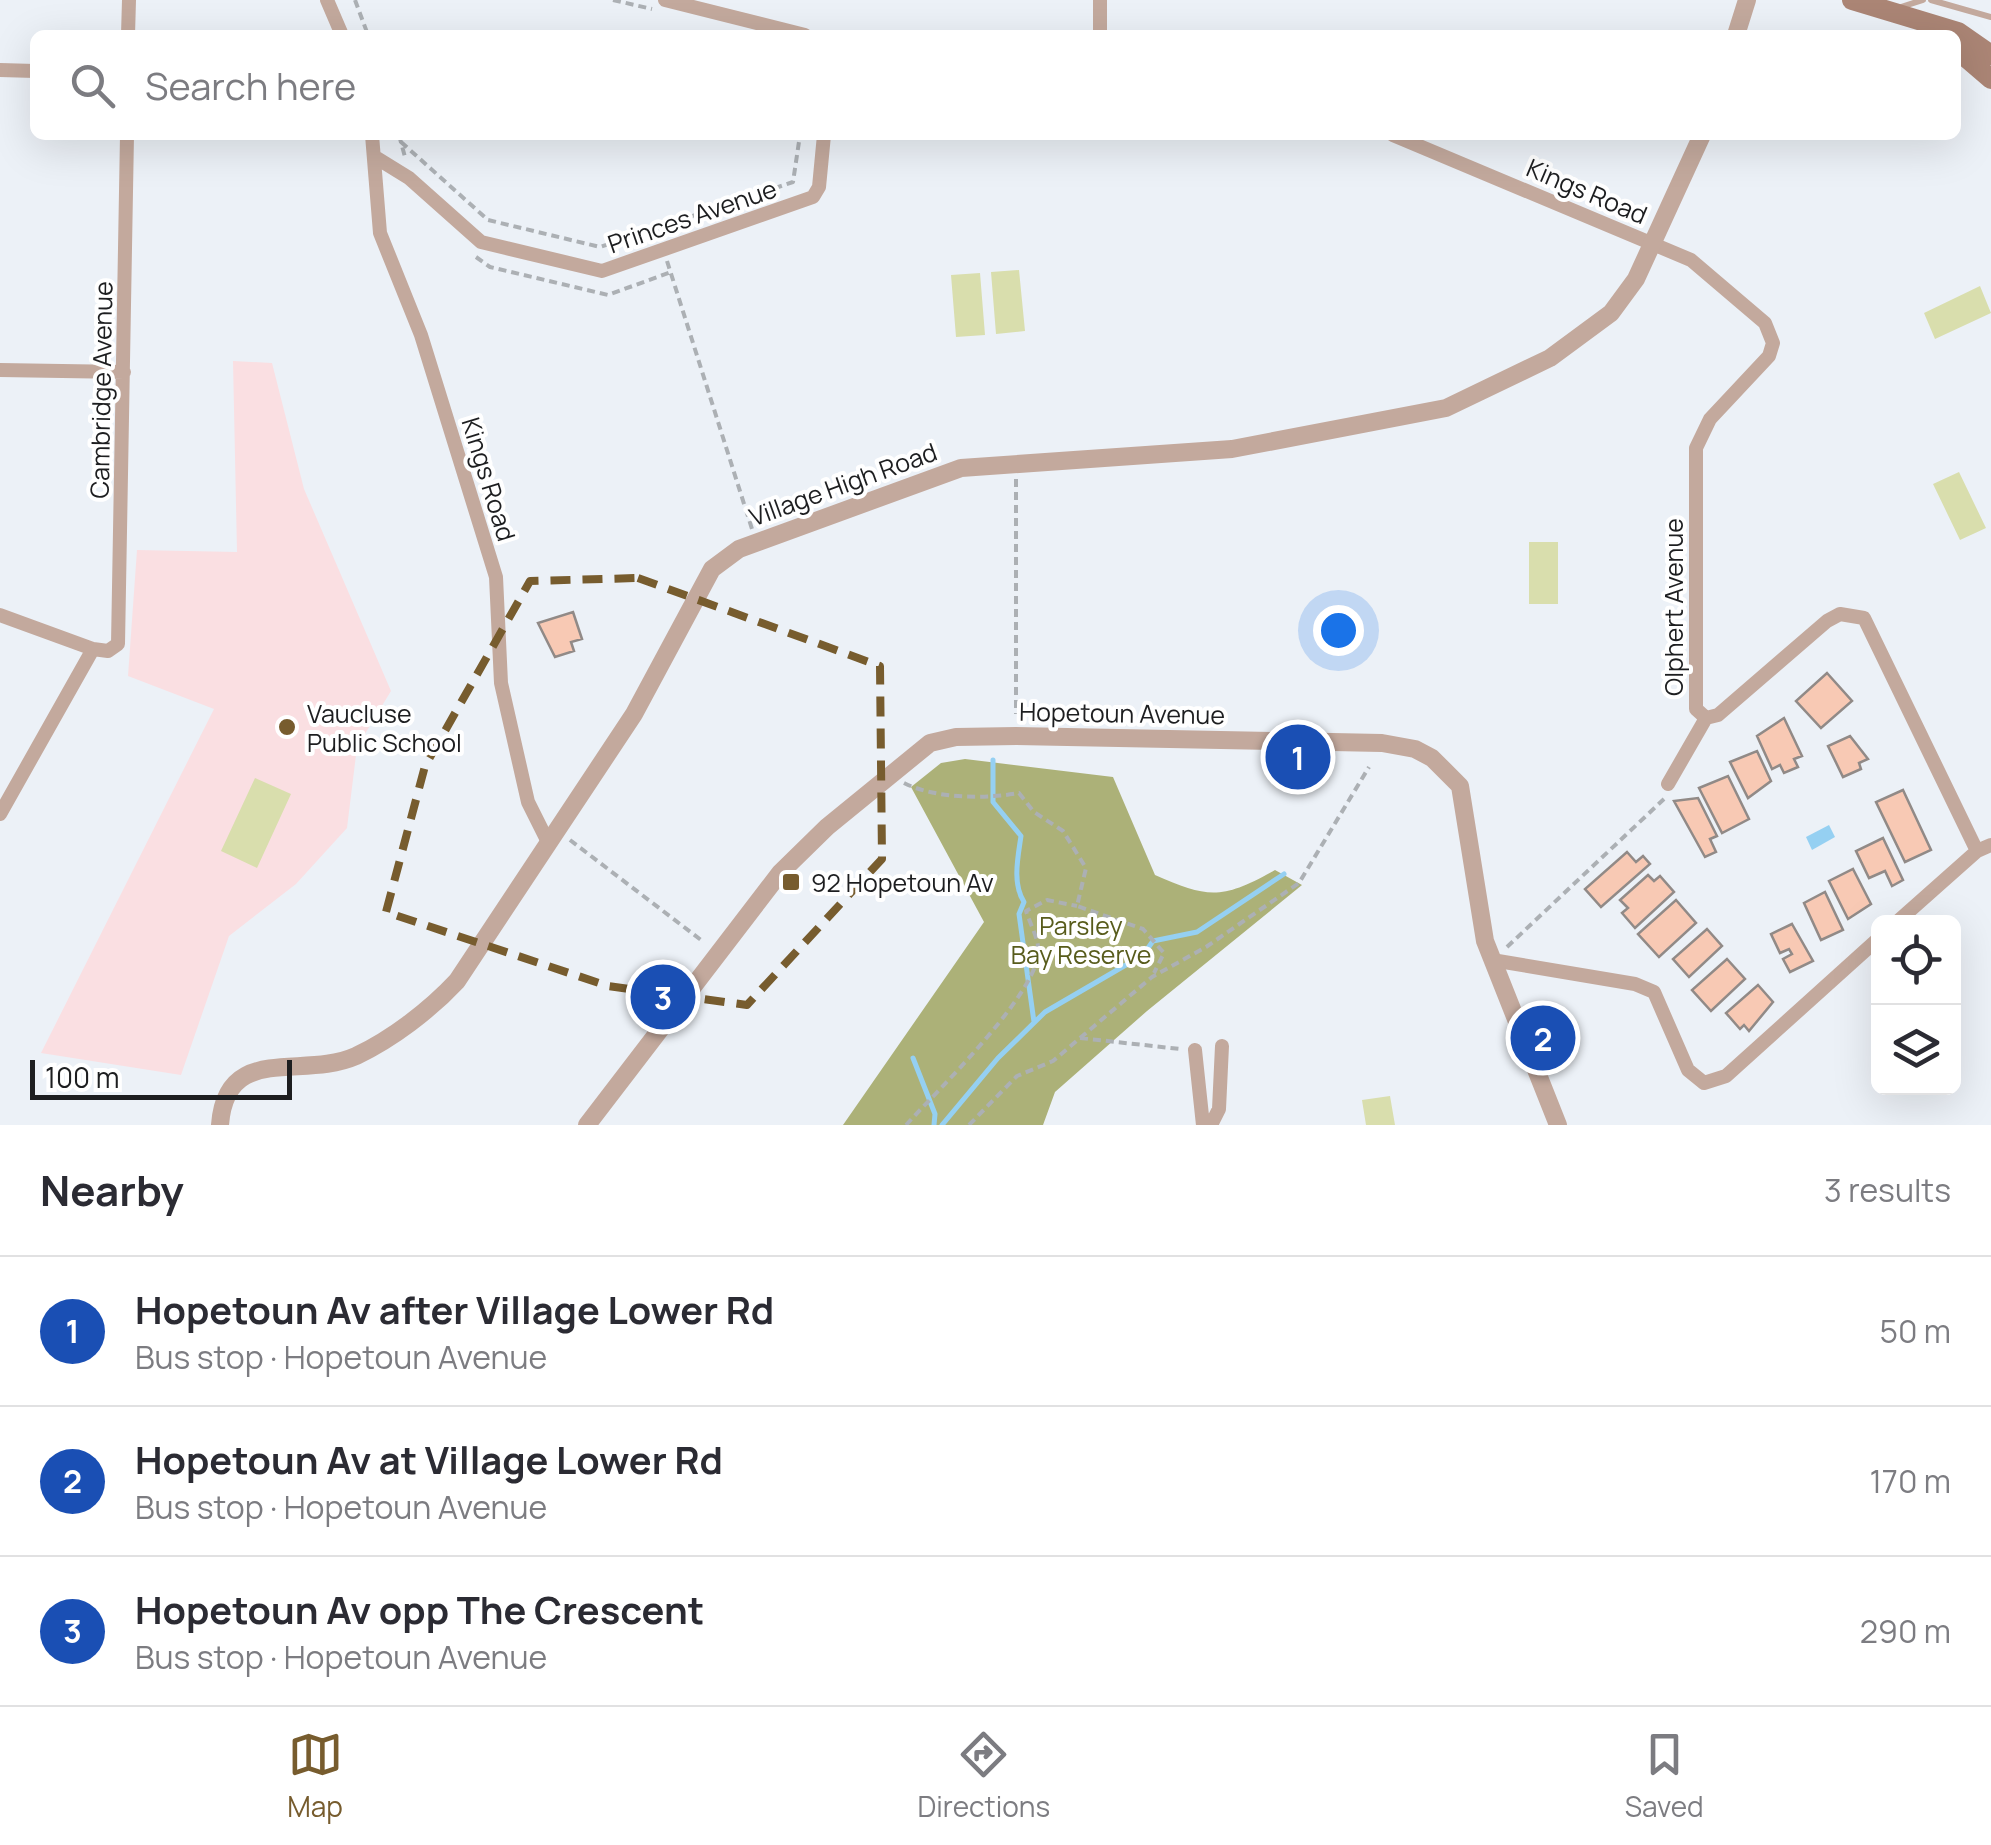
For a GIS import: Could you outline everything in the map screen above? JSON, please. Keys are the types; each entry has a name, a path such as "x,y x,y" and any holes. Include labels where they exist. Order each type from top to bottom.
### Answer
{"main road":[{"path":"1852,0 1950,30"},
{"path":"1912,20 1929,30"},
{"path":"1961,34 1991,55"},
{"path":"1961,53 1991,79"}],"street":[{"path":"128,30 129,0"},
{"path":"326,0 340,30"},
{"path":"665,0 785,30"},
{"path":"1100,0 1100,30"},
{"path":"1738,30 1747,0"},
{"path":"0,70 30,71"},
{"name":"Cambridge Avenue","path":"93,649 108,651 118,644 127,140"},
{"name":"Kings Road","path":"373,140 380,232 421,335 496,577 501,682 528,802 551,834"},
{"name":"Princes Avenue","path":"375,157 409,178 481,242 602,271 812,197 819,187 824,140"},
{"name":"Kings Road","path":"1405,140 1653,243"},
{"name":"Village High Road","path":"220,1125 225,1093 241,1076 348,1059 437,1002 457,981 634,714 712,570 739,549 961,468 1232,448 1446,408 1582,338 1622,300 1700,140"},
{"name":"Olphert Avenue","path":"1653,243 1691,260 1755,312 1773,343 1763,364 1702,430 1696,448 1699,715 1706,718 1737,703 1827,621 1853,613 1864,618 1984,848"},
{"path":"0,370 124,372"},
{"path":"0,614 93,649 0,814"},
{"path":"1668,784 1706,718"},
{"name":"Hopetoun Avenue","path":"587,1125 790,862 913,755 946,738 1334,740 1415,749 1447,768 1460,786 1468,817 1481,924 1492,960 1558,1125"},
{"path":"1905,915 1984,848"},
{"path":"1492,960 1635,984 1654,992 1688,1070 1704,1083 1726,1076 1871,945"},
{"path":"1211,1125 1219,1109 1222,1046"},
{"path":"1194,1050 1203,1125"}],"lane":[{"path":"1886,13 1923,0"},
{"path":"1931,0 1991,18"}],"path":[{"path":"355,0 366,30"},
{"path":"400,140 488,220 604,246 793,182 799,140"},
{"path":"664,251 756,543"},
{"path":"1016,464 1016,714"},
{"path":"969,1125 1017,1076 1053,1061 1152,977 1206,947 1299,883 1369,767"},
{"path":"903,783 955,796 1019,793 1034,812 1064,831 1086,868 1077,906"},
{"path":"1507,946 1665,797 1668,784"},
{"path":"551,834 702,940"},
{"path":"906,1125 943,1091 1031,978 1040,952 1026,912 1048,900 1143,929 1164,953 1152,977"},
{"path":"1078,1038 1194,1050"}],"highlighted area":[{"path":"638,578 880,666 882,859 747,1005 608,986 386,912 425,766 530,581"}],"shaded area":[{"name":"Vaucluse Public School","path":"233,361 272,363 304,489 391,691 357,747 347,828 296,884 229,936 181,1075 41,1053 214,709 128,676 137,550 237,552"}],"green space":[{"path":"1019,270 1025,331 996,334 991,272"},
{"path":"980,273 985,335 956,337 951,275"},
{"path":"1980,286 1991,313 1935,339 1924,313"},
{"path":"1959,472 1986,528 1960,540 1933,484"},
{"path":"1529,542 1558,542 1558,604 1529,604"},
{"name":"Parsley Bay Reserve","path":"965,759 1113,777 1155,875 1174,883 1203,892 1228,891 1275,870 1302,885 1055,1092 1043,1125 843,1125 984,922 911,787 941,763"},
{"path":"255,778 291,794 257,868 221,851"},
{"path":"1390,1096 1395,1125 1366,1125 1362,1100"}],"water":[{"path":"1829,825 1835,837 1812,850 1806,837"}],"building":[{"path":"573,612 582,639 571,642 574,651 555,657 538,623"},
{"path":"1827,673 1852,701 1821,728 1796,701"},
{"path":"1784,718 1802,756 1794,759 1798,767 1784,773 1780,765 1772,769 1757,736"},
{"path":"1850,736 1868,759 1859,763 1861,769 1843,777 1828,746"},
{"path":"1757,751 1771,781 1748,798 1730,762"},
{"path":"1728,776 1749,819 1722,833 1699,788"},
{"path":"1903,790 1931,850 1905,862 1876,802"},
{"path":"1698,798 1717,836 1710,839 1716,852 1705,857 1674,801"},
{"path":"1883,838 1903,880 1892,886 1885,871 1869,878 1856,851"},
{"path":"1627,852 1636,862 1643,856 1650,864 1601,907 1585,889"},
{"path":"1853,869 1871,904 1848,919 1829,881"},
{"path":"1648,875 1654,881 1660,876 1674,892 1635,928 1622,913 1628,908 1620,900"},
{"path":"1825,892 1843,930 1821,940 1804,903"},
{"path":"1676,900 1696,923 1659,957 1638,934"},
{"path":"1792,924 1813,961 1790,972 1783,959 1792,954 1789,949 1780,953 1771,934"},
{"path":"1707,929 1722,946 1689,977 1673,959"},
{"path":"1727,959 1745,979 1711,1011 1692,990"},
{"path":"1758,985 1773,1002 1749,1031 1744,1025 1740,1029 1726,1013"}],"waterway":[{"path":"993,760 993,802 1021,836 1017,878 1024,902 1019,914 1034,1022"},
{"path":"942,1125 998,1058 1045,1012 1143,955 1153,941 1197,932 1284,874"},
{"path":"913,1058 935,1114 934,1125"}],"place":[{"name":"Vaucluse Public School","path":"287,727"},
{"name":"Hopetoun Av after Village Lower Rd","path":"1298,757"},
{"name":"92 Hopetoun Av","path":"791,882"},
{"name":"Hopetoun Av opp The Crescent","path":"663,997"},
{"name":"Hopetoun Av at Village Lower Rd","path":"1543,1038"}]}
